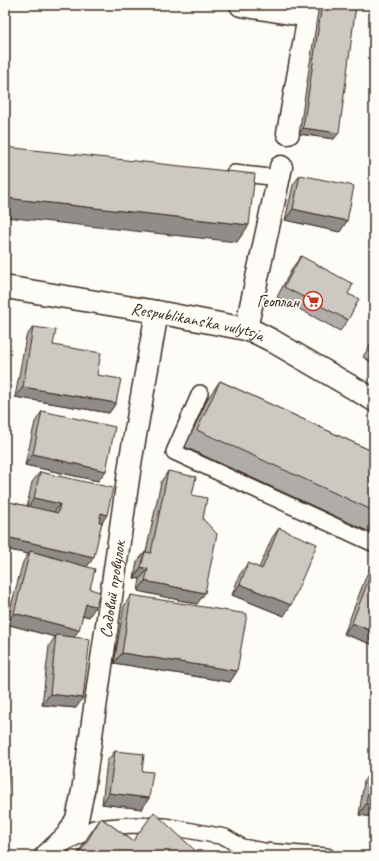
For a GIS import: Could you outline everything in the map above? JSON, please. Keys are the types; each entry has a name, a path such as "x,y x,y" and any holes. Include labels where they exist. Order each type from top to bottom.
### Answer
{"street":[{"path":"241,5 310,10 288,133"},
{"path":"246,329 280,172"},
{"name":"Respublikans'ka vulytsja","path":"5,286 157,312 250,330 271,340 374,400"},
{"name":"Садовий провулок","path":"49,853 68,835 77,819 79,812 131,458 157,312"}],"lane":[{"path":"216,172 280,172"},
{"path":"200,393 174,452 374,544"},
{"path":"49,853 94,828 132,825 166,826 225,837 242,847 264,852 327,856"}],"building":[{"path":"322,5 356,5 339,133 303,128"},
{"path":"5,147 255,174 249,225 5,198"},
{"path":"300,175 354,186 347,221 293,209"},
{"path":"301,256 353,284 348,294 359,299 348,320 284,287"},
{"path":"33,327 56,330 53,345 101,353 97,375 121,379 116,403 23,387"},
{"path":"374,340 374,349 370,346"},
{"path":"220,381 374,452 374,511 197,430"},
{"path":"42,411 115,427 106,471 33,454"},
{"path":"168,471 196,477 192,495 207,498 203,519 217,534 205,593 145,581 148,569 141,567 145,552 151,553"},
{"path":"40,472 113,488 107,515 101,513 99,522 102,522 94,557 6,537 8,525 5,524 5,501 58,513 60,504 34,498"},
{"path":"279,528 317,544 291,605 240,584 248,563 262,569"},
{"path":"30,551 95,569 90,589 100,592 96,606 86,604 79,630 14,613"},
{"path":"374,566 374,632 352,623"},
{"path":"131,595 247,614 237,671 122,653"},
{"path":"56,635 90,639 83,698 50,694"},
{"path":"115,751 144,754 142,771 153,772 149,798 109,793"},
{"path":"5,763 9,763 6,813 5,813"},
{"path":"371,770 374,770 374,805 366,804"},
{"path":"154,812 201,856 78,856 101,818 133,841"}],"place":[{"name":"Геоплан","path":"313,301"}]}
